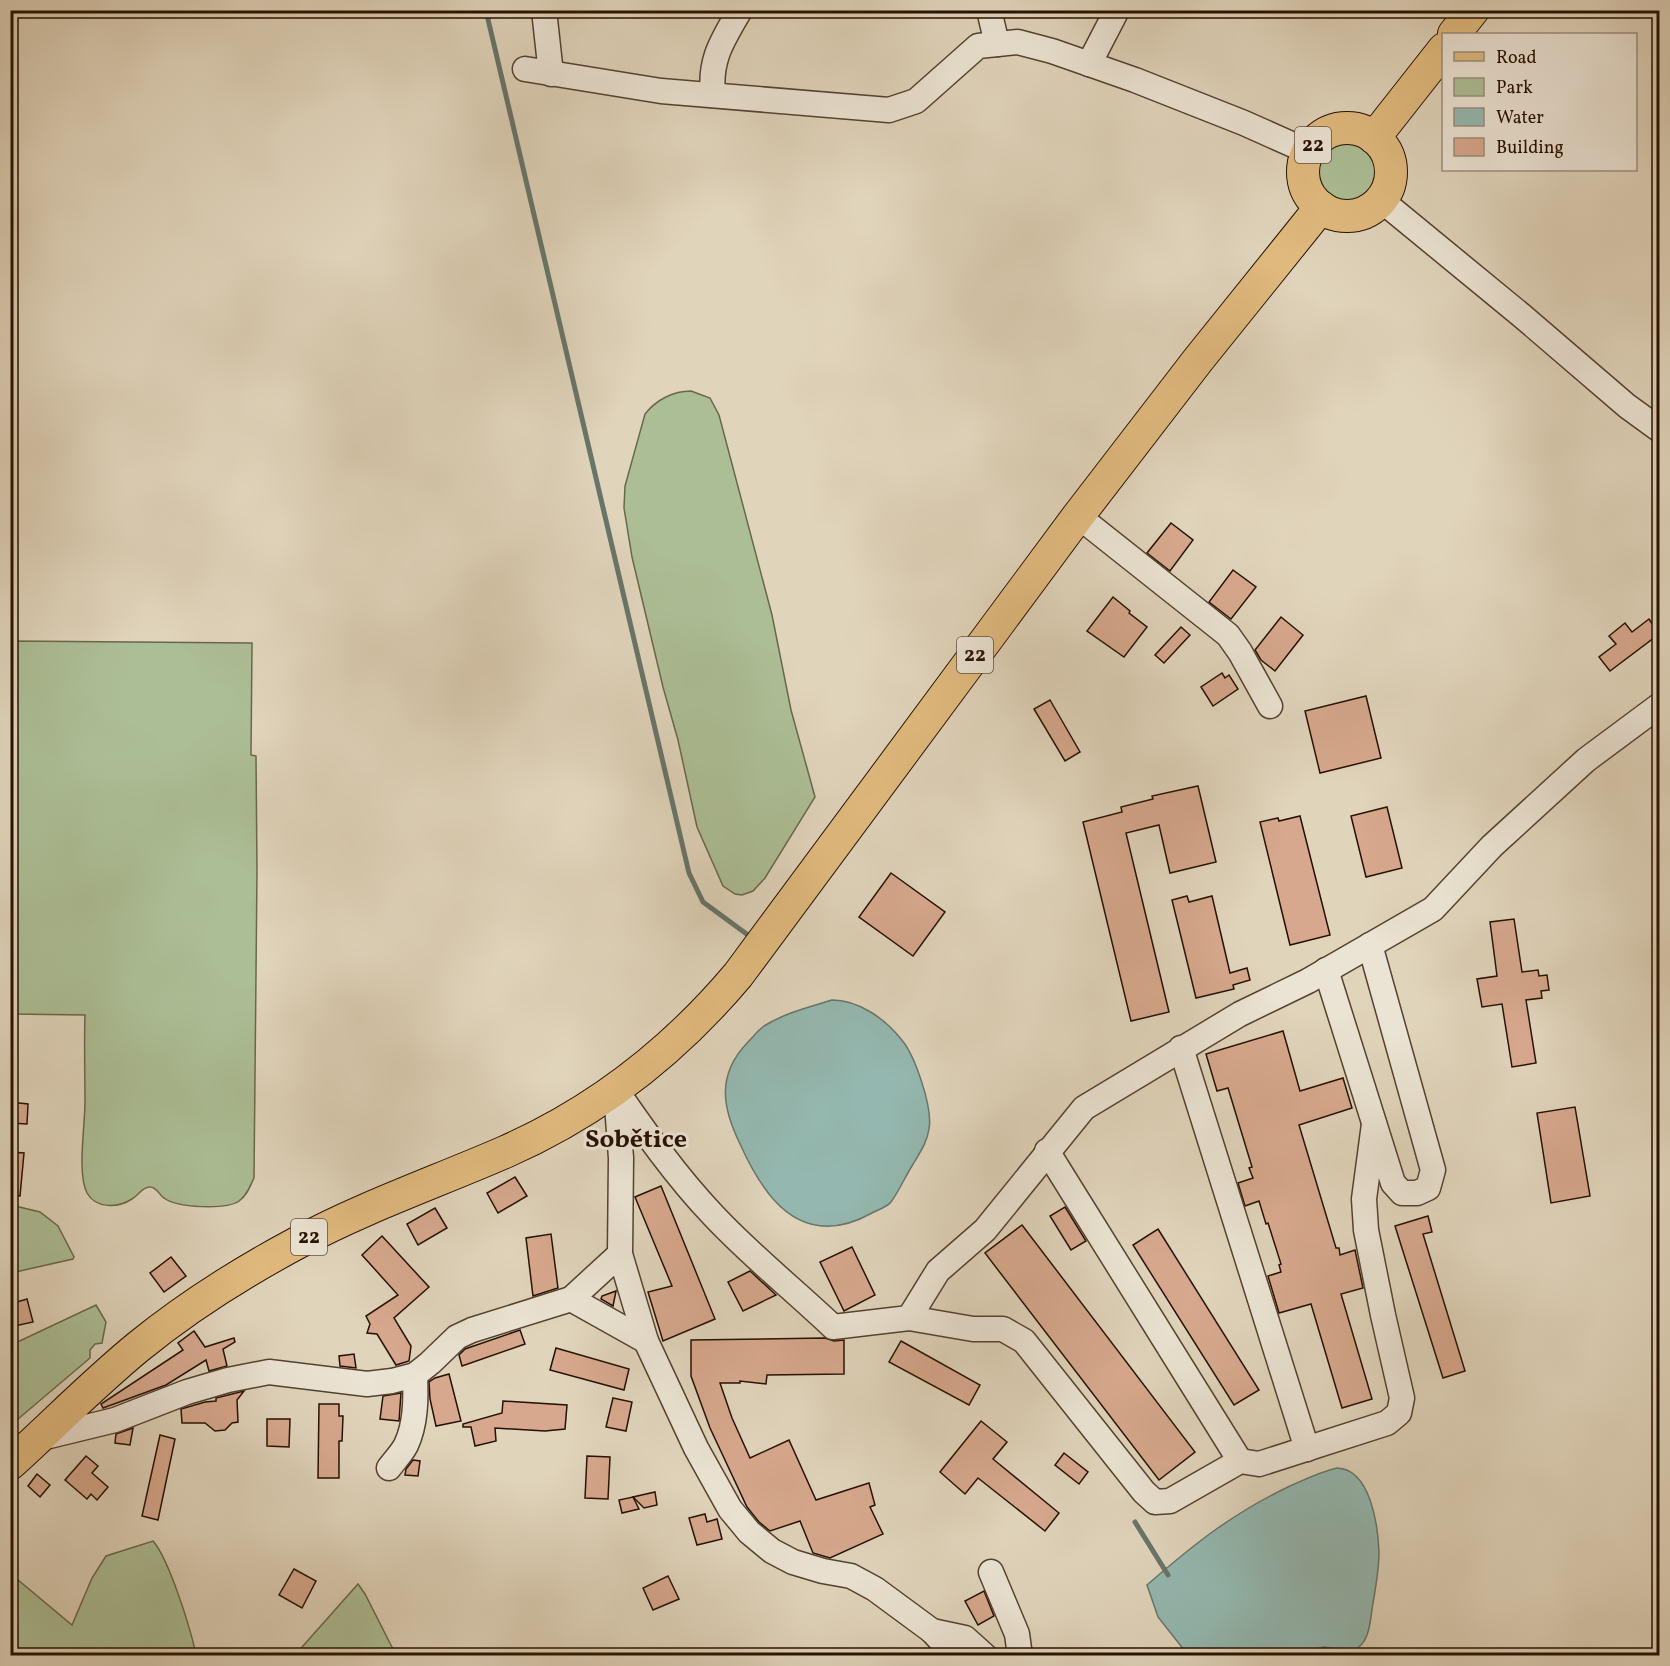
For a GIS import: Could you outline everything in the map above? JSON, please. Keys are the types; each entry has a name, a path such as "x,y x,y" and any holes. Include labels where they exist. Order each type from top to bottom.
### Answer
{"main road":[{"path":"1456,33 1473,10"},
{"path":"1321,207 1329,212 1348,216 1366,212 1381,200 1390,183 1390,163 1382,146 1374,138 1442,50"},
{"name":"22","path":"19,1452 138,1347 235,1278 350,1216 507,1151 568,1119 616,1090 668,1049 695,1024 738,975 1078,516 1198,360 1321,207 1309,194 1304,177 1309,152 1321,137 1339,129 1358,130 1374,138"}],"street":[{"path":"544,10 551,74"},
{"path":"713,95 714,60 740,10"},
{"path":"989,10 997,44"},
{"path":"1089,64 1118,10"},
{"path":"525,69 661,91 890,110 916,101 978,46 1018,42 1089,64 1245,123 1309,152"},
{"path":"1381,200 1627,406 1659,430"},
{"path":"1078,516 1228,635 1270,706"},
{"path":"909,1318 938,1271 985,1230 1084,1108 1239,1014 1326,970 1433,909 1492,846 1586,760 1659,705"},
{"path":"1326,970 1393,1183 1402,1192 1417,1193 1428,1188 1433,1170 1371,945"},
{"path":"1181,1048 1307,1449"},
{"path":"616,1090 621,1158 621,1254 646,1341 696,1448 730,1509 749,1532 772,1551 793,1562 851,1576 875,1589 932,1631 955,1656"},
{"path":"616,1090 643,1130 710,1212 741,1244 833,1327 909,1318 973,1329 1003,1329 1024,1341 1144,1492 1155,1502 1170,1501 1239,1461 1259,1464 1387,1423 1399,1413 1402,1398 1365,1220 1364,1199 1374,1124"},
{"path":"1047,1151 1239,1461"},
{"path":"19,1452 115,1420 187,1392 269,1372 367,1384 415,1375 457,1337 465,1333 571,1299 621,1254"},
{"path":"571,1299 646,1341"},
{"path":"389,1468 406,1446 416,1396 415,1375"},
{"path":"991,1572 1017,1634 1020,1656"},
{"path":"932,1631 965,1638 986,1656"}],"green space":[{"path":"1347,138 1360,141 1371,148 1378,159 1381,172 1378,185 1371,196 1360,203 1347,206 1334,203 1323,196 1316,185 1313,172 1316,159 1323,148 1334,141"},
{"path":"691,391 710,398 719,415 772,615 791,710 815,797 765,878 753,891 742,895 735,894 723,886 697,827 678,740 632,557 624,508 625,486 645,414 665,397"},
{"path":"11,641 252,643 251,755 256,756 257,871 254,1178 244,1196 233,1204 213,1207 179,1204 164,1198 150,1187 120,1204 102,1204 91,1198 84,1185 82,1174 85,1015 11,1014"},
{"path":"11,1205 40,1212 58,1226 73,1259 11,1273"},
{"path":"96,1305 106,1322 102,1343 95,1344 90,1350 90,1358 11,1425 11,1345"},
{"path":"153,1541 172,1578 196,1655 11,1655 11,1574 72,1625 92,1578 106,1556"},
{"path":"358,1584 396,1655 295,1655"}],"water":[{"path":"832,1000 852,1003 871,1012 901,1039 912,1057 922,1082 930,1120 925,1144 889,1204 846,1224 820,1226 796,1218 785,1211 764,1188 735,1132 726,1105 725,1092 731,1067 738,1054 762,1028 789,1014"},
{"path":"1337,1468 1349,1471 1365,1488 1377,1528 1378,1571 1370,1623 1363,1642 1353,1651 1324,1647 1291,1655 1188,1655 1158,1617 1147,1585 1232,1518 1290,1486"}],"building":[{"path":"1171,523 1193,540 1170,571 1147,553"},
{"path":"1233,570 1256,587 1231,619 1209,602"},
{"path":"1113,597 1147,627 1124,657 1087,631"},
{"path":"1281,617 1303,635 1275,671 1261,660 1255,650"},
{"path":"1649,619 1659,634 1610,671 1599,657 1616,644 1609,636 1625,623 1632,632"},
{"path":"1181,627 1190,635 1164,663 1155,655"},
{"path":"1222,673 1225,678 1229,675 1238,689 1213,706 1201,687"},
{"path":"1366,696 1381,758 1320,773 1305,711"},
{"path":"1050,700 1080,752 1065,761 1034,709"},
{"path":"1198,786 1216,862 1170,873 1159,825 1126,833 1169,1012 1131,1021 1083,822 1122,812 1121,807 1153,799 1152,796"},
{"path":"1387,807 1402,868 1366,877 1351,816"},
{"path":"1300,816 1330,935 1290,945 1260,822 1278,818 1279,821"},
{"path":"891,873 945,912 913,956 859,917"},
{"path":"1187,896 1189,902 1212,896 1230,973 1247,968 1250,980 1233,985 1234,989 1196,998 1172,900"},
{"path":"1514,919 1522,972 1538,970 1539,976 1547,975 1549,990 1541,991 1542,998 1526,1000 1536,1063 1512,1067 1502,1004 1482,1007 1477,979 1497,976 1490,922"},
{"path":"1283,1031 1300,1091 1343,1078 1352,1108 1299,1125 1336,1248 1339,1248 1340,1255 1355,1250 1363,1288 1341,1294 1372,1399 1342,1408 1311,1304 1279,1313 1268,1276 1281,1272 1279,1265 1281,1264 1259,1201 1245,1206 1238,1183 1253,1178 1249,1168 1252,1167 1228,1088 1217,1091 1206,1054"},
{"path":"10,1102 28,1104 27,1124 10,1123"},
{"path":"1575,1107 1590,1196 1551,1203 1537,1113"},
{"path":"10,1152 24,1153 20,1196 10,1195"},
{"path":"515,1177 527,1196 498,1213 487,1193"},
{"path":"661,1186 715,1319 663,1341 648,1292 672,1286 635,1197"},
{"path":"1065,1207 1086,1241 1071,1250 1050,1216"},
{"path":"435,1208 447,1228 418,1245 407,1224"},
{"path":"1428,1216 1432,1232 1423,1234 1465,1371 1443,1378 1395,1226"},
{"path":"1022,1225 1195,1452 1159,1480 985,1253"},
{"path":"1158,1229 1259,1390 1234,1405 1133,1245"},
{"path":"551,1234 558,1288 533,1296 526,1238"},
{"path":"382,1236 429,1287 394,1318 411,1346 409,1361 396,1365 377,1334 367,1333 370,1324 366,1316 398,1295 362,1255"},
{"path":"852,1247 875,1295 844,1311 820,1262"},
{"path":"171,1257 186,1276 164,1292 150,1273"},
{"path":"750,1271 776,1295 743,1311 728,1282"},
{"path":"616,1291 613,1306 601,1299 602,1296"},
{"path":"27,1299 33,1322 10,1327 10,1304"},
{"path":"520,1330 525,1344 462,1366 459,1355 465,1349"},
{"path":"194,1331 205,1347 234,1338 235,1342 223,1349 227,1366 209,1371 206,1360 166,1385 103,1408 101,1404 183,1350 178,1343"},
{"path":"825,1338 834,1341 844,1340 844,1374 767,1375 766,1384 740,1381 740,1383 720,1383 732,1418 750,1458 789,1440 816,1500 869,1483 875,1505 870,1507 883,1534 830,1558 813,1553 800,1521 770,1531 747,1507 710,1428 691,1376 691,1340"},
{"path":"901,1341 980,1385 969,1405 889,1362"},
{"path":"556,1348 629,1369 624,1390 550,1370"},
{"path":"354,1354 356,1368 340,1366 339,1356"},
{"path":"449,1374 461,1421 436,1426 429,1382"},
{"path":"244,1391 237,1400 238,1422 232,1423 225,1430 215,1431 205,1423 182,1423 181,1409 216,1401 216,1398"},
{"path":"401,1393 399,1421 380,1419 383,1396"},
{"path":"613,1398 632,1402 626,1431 606,1427"},
{"path":"503,1401 567,1405 565,1429 545,1431 495,1428 496,1441 475,1446 471,1427 463,1427 463,1424 502,1413"},
{"path":"319,1404 339,1404 339,1416 343,1416 342,1441 339,1441 339,1478 318,1478"},
{"path":"267,1419 290,1419 289,1447 267,1446"},
{"path":"981,1421 1007,1442 993,1459 1059,1513 1045,1531 978,1478 965,1494 940,1472"},
{"path":"133,1428 130,1445 115,1443 116,1434"},
{"path":"160,1435 175,1439 158,1520 142,1516"},
{"path":"1064,1453 1088,1472 1079,1484 1055,1465"},
{"path":"86,1456 98,1466 92,1473 108,1487 97,1500 91,1494 87,1499 65,1480"},
{"path":"587,1456 610,1457 608,1499 585,1498"},
{"path":"413,1460 420,1461 418,1476 405,1475 406,1469"},
{"path":"37,1474 50,1485 40,1497 28,1486"},
{"path":"655,1492 657,1505 644,1508 633,1497"},
{"path":"633,1497 639,1509 622,1513 619,1500"},
{"path":"705,1514 707,1522 717,1519 722,1539 697,1545 689,1518"},
{"path":"294,1569 316,1581 302,1608 279,1595"},
{"path":"668,1576 679,1599 653,1610 643,1588"},
{"path":"984,1591 994,1616 978,1625 965,1601"}],"waterway":[{"path":"488,10 487,15 689,873 703,902 748,935"},
{"path":"1135,1522 1168,1575"}],"district":[{"name":"Sobětice","path":"636,1140"}]}
